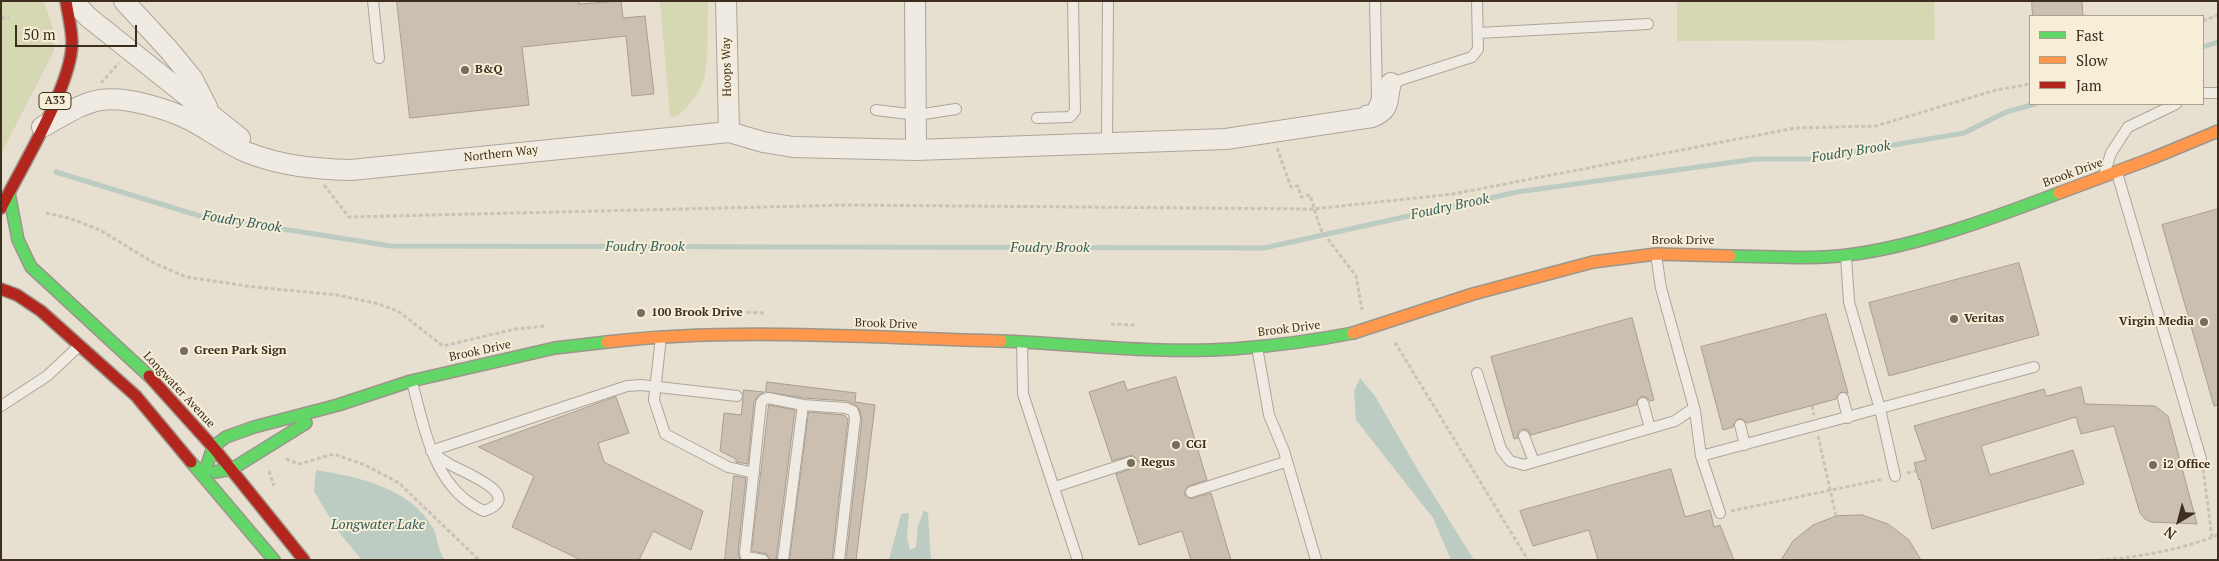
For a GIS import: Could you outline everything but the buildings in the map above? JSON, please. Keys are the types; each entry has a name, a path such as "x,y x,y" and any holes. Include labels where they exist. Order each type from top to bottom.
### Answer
{"main road":[{"name":"A33","path":"1,208 63,83 71,57 71,34 66,1"},
{"name":"Brook Drive","path":"213,447 226,437 254,427 338,405 411,381 555,348 661,336 801,336 1022,342 1122,348 1231,349 1315,341 1364,331 1473,294 1593,262 1656,254 1804,257 1846,255 1891,248 2013,210 2117,172 2218,131"},
{"name":"Longwater Avenue","path":"10,193 18,240 31,267 146,372 232,469 304,560"},
{"path":"1,289 29,301 136,396 204,474 274,560"},
{"name":"Brook Drive","path":"204,474 232,469 338,405"},
{"path":"204,474 213,447"}],"street":[{"name":"Northern Way","path":"74,1 88,17 232,132 275,162"},
{"name":"Northern Way","path":"124,1 192,78 211,114"},
{"name":"Hoops Way","path":"726,1 729,132"},
{"path":"915,1 916,150"},
{"path":"729,132 763,142 793,147 916,150 1226,139 1347,122 1380,114 1388,106 1391,83"},
{"name":"Northern Way","path":"42,127 78,108 99,100 135,103 162,109 190,120 226,142 275,162 312,169 351,170 729,132"}],"lane":[{"path":"372,1 379,58"},
{"path":"1037,118 1070,117 1075,112 1074,1"},
{"path":"1107,144 1108,1"},
{"path":"1347,122 1346,115 1372,110 1377,99 1375,1"},
{"path":"1391,83 1472,57 1478,49 1477,1"},
{"path":"1478,33 1648,24"},
{"path":"2204,93 2218,93"},
{"path":"2104,177 2111,153 2128,126 2174,105"},
{"path":"876,110 917,114 956,109"},
{"path":"2117,172 2201,459"},
{"path":"1656,254 1660,288 1694,408 1701,456 1720,513"},
{"path":"1846,255 1849,302 1880,409 1895,476"},
{"path":"661,336 654,400 665,434 728,467 754,473"},
{"path":"1022,342 1023,394 1077,558"},
{"path":"1,406 47,376 80,345"},
{"path":"1257,347 1269,414 1284,452 1285,462 1316,560"},
{"path":"1701,456 1816,427 2034,367"},
{"path":"1477,373 1501,449 1510,461 1524,465 1675,421 1694,408"},
{"path":"411,381 431,452 441,473 456,492 471,506 484,511 492,508 497,502 498,495 493,488 431,452"},
{"path":"431,452 627,386 655,387 737,396"},
{"path":"763,560 746,557 745,553 761,404 763,400 768,398 803,405 846,408 853,412 855,418 839,560"},
{"path":"1842,398 1848,418"},
{"path":"1643,403 1650,428"},
{"path":"783,560 803,405"},
{"path":"1740,425 1745,445"},
{"path":"1524,436 1534,462"},
{"path":"1055,487 1131,462"},
{"path":"1191,492 1285,462"}],"path":[{"path":"2204,21 2218,15"},
{"path":"1,18 9,18"},
{"path":"312,169 349,217 847,204 1314,209 1453,194 1795,128 1876,126 1996,90 2029,84"},
{"path":"1285,169 1291,188 1298,186 1301,197 1310,195 1321,230 1356,276 1363,312"},
{"path":"46,213 69,218 100,230 154,263 186,277 254,287 337,295 374,303 398,311 443,346"},
{"path":"1387,345 1396,344 1528,560"},
{"path":"1812,406 1829,492 1836,516"},
{"path":"285,459 299,464 334,454 365,465 399,483 479,560"},
{"path":"2201,459 2212,537"},
{"path":"1720,513 1829,492 1916,471"},
{"path":"2100,560 2160,552 2196,544 2218,535"}],"green space":[{"path":"1,1 44,1 53,28 54,51 1,154"},
{"path":"660,1 708,1 705,75 701,87 687,108 681,113 670,117"},
{"path":"1677,1 1934,1 1935,40 1677,41"}],"water":[{"path":"1360,378 1375,396 1474,560 1451,560 1433,518 1356,420 1354,391"},
{"name":"Longwater Lake","path":"316,470 348,476 397,493 423,514 433,528 445,560 362,560 337,530 314,491"},
{"path":"924,510 928,513 931,560 889,560 901,514 909,513 907,537 910,550 916,547 918,526"}],"waterway":[{"name":"Foudry Brook","path":"2204,47 2218,42"},
{"name":"Foudry Brook","path":"56,172 200,216 391,246 1264,248 1517,192 1756,159 1811,159 1964,133 2006,112 2031,105"}],"traffic: fast":[{"path":"9,193 18,240 31,267 149,376"},
{"path":"1730,256 1819,257 1874,251 1955,230 2059,193"},
{"path":"1001,341 1146,349 1203,350 1278,345 1353,333"},
{"path":"204,474 213,447 226,437 254,427 338,405 411,381 555,348 607,342"},
{"path":"215,472 232,469 306,423"},
{"path":"191,462 274,560"}],"traffic: slow":[{"path":"2059,193 2153,158 2218,131"},
{"path":"1353,333 1473,294 1593,262 1656,254 1730,256"},
{"path":"607,342 705,335 754,334 1001,341"}],"traffic: jam":[{"path":"1,208 44,126 64,81 70,61 72,43 66,1"},
{"path":"1,289 17,295 41,311 136,396 191,462"},
{"path":"149,376 213,447 304,560"}],"place":[{"name":"B&Q","path":"465,70"},
{"name":"100 Brook Drive","path":"641,313"},
{"name":"Veritas","path":"1954,319"},
{"name":"Virgin Media","path":"2204,322"},
{"name":"Green Park Sign","path":"184,351"},
{"name":"CGI","path":"1176,445"},
{"name":"Regus","path":"1131,463"},
{"name":"i2 Office","path":"2153,465"}]}
